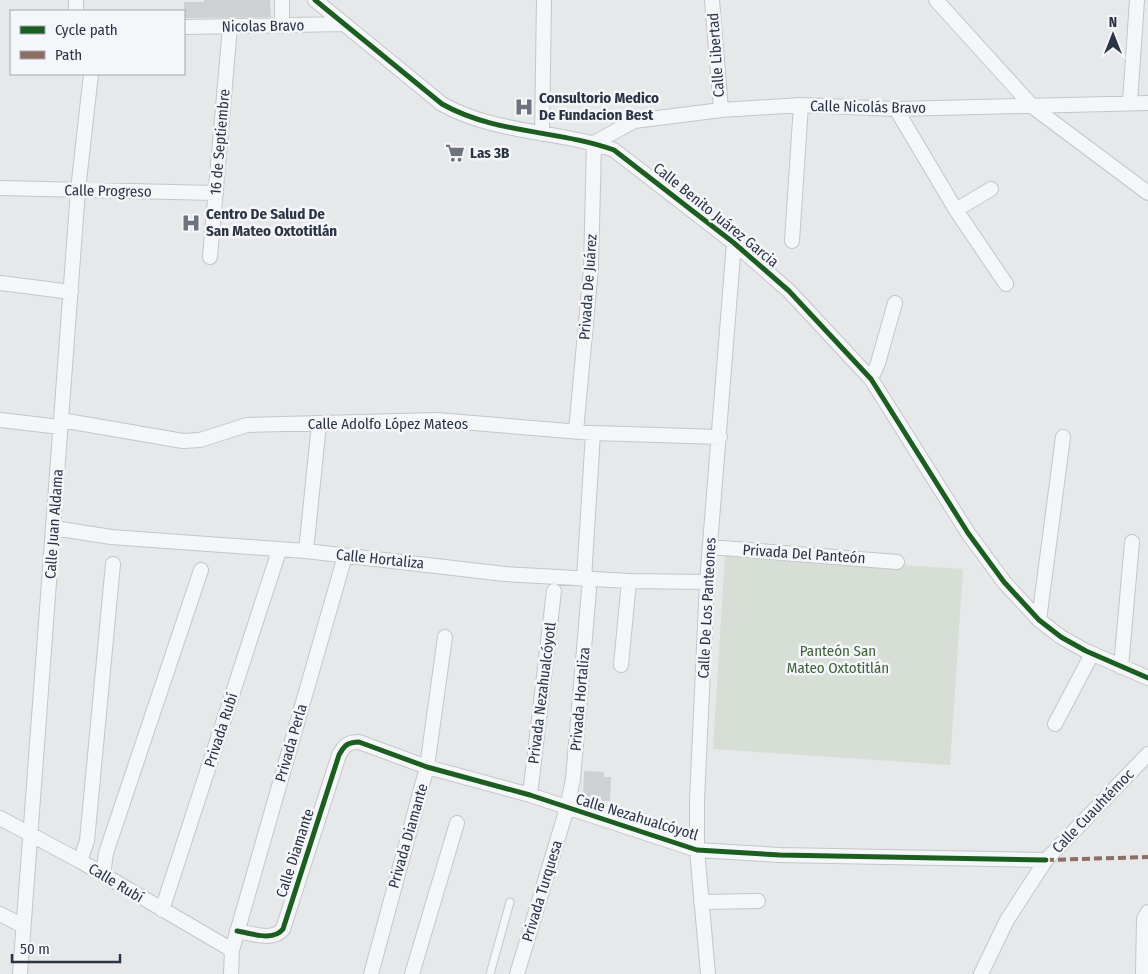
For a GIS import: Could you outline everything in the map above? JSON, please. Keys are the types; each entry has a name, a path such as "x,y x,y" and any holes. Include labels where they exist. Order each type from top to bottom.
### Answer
{"street":[{"path":"282,0 282,26"},
{"name":"Calle Benito Juárez Garcia","path":"315,0 442,104 460,114 542,134 594,143 624,157 734,243 789,290 871,379 968,533 1004,582 1039,620 1061,637 1092,654 1148,678"},
{"path":"542,134 544,0"},
{"name":"Calle Libertad","path":"712,0 721,110"},
{"path":"936,0 1033,107 1148,193"},
{"path":"1130,102 1137,0"},
{"name":"Nicolas Bravo","path":"185,27 343,24"},
{"name":"16 de Septiembre","path":"210,257 230,27"},
{"name":"Calle Juan Aldama","path":"20,974 78,190 91,75"},
{"name":"Calle Nicolás Bravo","path":"594,143 634,120 721,110 801,105 896,108 1033,107 1130,102 1148,103"},
{"path":"792,241 801,105"},
{"path":"896,108 956,210 1006,284"},
{"name":"Privada De Juárez","path":"576,431 591,268 594,143"},
{"name":"Calle Progreso","path":"0,188 216,193"},
{"path":"956,210 990,189"},
{"name":"Calle De Los Panteones","path":"708,974 697,850 697,800 707,582 734,243"},
{"path":"0,282 71,292"},
{"path":"871,379 878,363 895,304"},
{"name":"Calle Adolfo López Mateos","path":"0,420 61,423 183,440 200,440 247,426 437,420 593,433 720,437"},
{"path":"306,552 319,424"},
{"name":"Privada Hortaliza","path":"567,808 573,779 587,584 593,433"},
{"path":"1039,620 1063,437"},
{"name":"Calle Hortaliza","path":"54,528 112,537 306,552 587,584 629,581 707,582"},
{"path":"1121,668 1132,542"},
{"name":"Privada Del Panteón","path":"710,547 897,562"},
{"name":"Privada Rubí","path":"162,910 280,551"},
{"name":"Privada Perla","path":"237,931 345,556"},
{"path":"80,861 87,841 113,564"},
{"path":"103,875 106,853 201,570"},
{"path":"621,665 629,581"},
{"name":"Privada Nezahualcóyotl","path":"530,795 554,591"},
{"name":"Privada Diamante","path":"371,974 427,767 446,637"},
{"path":"1056,724 1092,654"},
{"name":"Calle Diamante","path":"237,931 268,936 280,933 283,929 338,756 346,744 351,742"},
{"name":"Calle Nezahualcóyotl","path":"351,742 359,742 427,767 530,795 697,850 780,855 1046,860"},
{"name":"Calle Cuauhtémoc","path":"981,974 1007,920 1046,860 1148,754"},
{"name":"Privada Turquesa","path":"517,974 567,808"},
{"name":"Calle Rubí","path":"0,818 80,861 232,950"},
{"path":"412,974 457,823"},
{"path":"701,902 758,901"},
{"path":"1143,974 1144,919 1148,912"},
{"path":"0,914 23,926"},
{"path":"230,974 232,950 237,931"}],"lane":[{"path":"490,974 510,902"}],"green space":[{"name":"Panteón San Mateo Oxtotitlán","path":"725,554 963,569 950,765 713,749"}],"building":[{"path":"204,0 270,0 271,17 185,18 184,2 204,2"},
{"path":"584,771 604,772 604,777 611,777 610,801 583,801"}],"marked path":[{"path":"1046,860 1148,857"}],"cycle path":[{"path":"315,0 442,104 462,114 483,121 614,150 734,243 789,291 871,379 968,533 1004,582 1039,620 1061,637 1086,651 1148,678"},
{"path":"237,931 268,936 279,933 283,929 339,755 346,745 355,742 427,767 530,795 697,850 780,855 1046,860"}],"place":[{"name":"Consultorio Medico De Fundacion Best","path":"524,107"},
{"name":"Las 3B","path":"455,153"},
{"name":"Centro De Salud De San Mateo Oxtotitlán","path":"191,223"}]}
